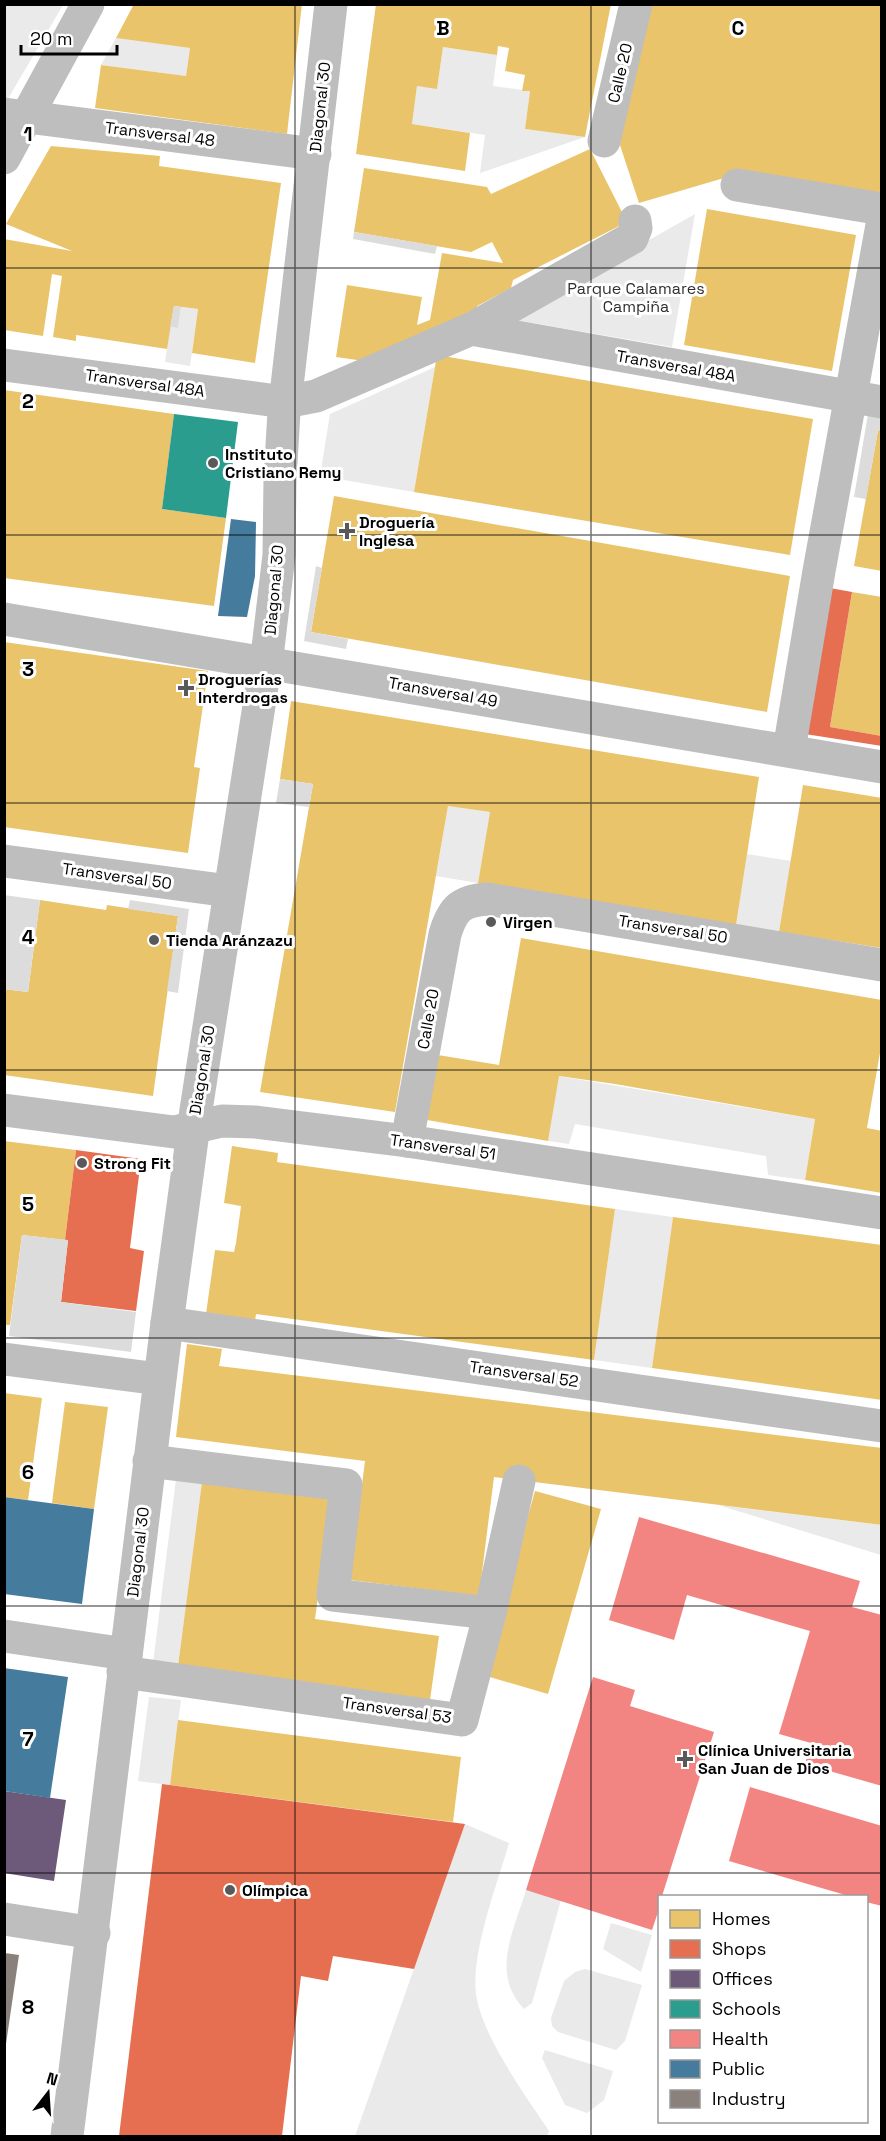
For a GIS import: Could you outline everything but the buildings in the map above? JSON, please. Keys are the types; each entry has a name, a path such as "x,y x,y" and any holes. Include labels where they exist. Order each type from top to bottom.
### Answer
{"street":[{"path":"4,158 16,115 88,4"},
{"name":"Diagonal 30","path":"67,2136 94,1933 159,1379 193,1127 266,662 279,555 279,479 285,402 331,4"},
{"name":"Calle 20","path":"604,141 636,4"},
{"name":"Transversal 48","path":"16,115 315,154"},
{"path":"737,185 882,209"},
{"name":"Transversal 48A","path":"4,365 285,402 316,396 471,329 632,238 636,228 635,221"},
{"path":"789,750 819,571 866,400 882,225"},
{"name":"Transversal 48A","path":"471,329 866,400"},
{"name":"Transversal 49","path":"4,619 882,767"},
{"name":"Transversal 50","path":"4,861 229,891"},
{"name":"Transversal 50","path":"464,902 487,899 882,965"},
{"name":"Calle 20","path":"407,1141 445,934 454,913 464,902"},
{"name":"Transversal 51","path":"4,1110 174,1132 222,1121 256,1122 407,1141 882,1212"},
{"name":"Transversal 52","path":"167,1323 882,1426"},
{"path":"4,1359 159,1379"},
{"path":"149,1461 346,1485 333,1595 489,1613"},
{"name":"Transversal 53","path":"4,1636 125,1663 462,1720 519,1481"},
{"path":"4,1919 94,1933"}],"green space":[{"path":"5,5 63,5 6,102 5,101"},
{"path":"116,38 190,48 186,76 101,65"},
{"path":"443,47 497,55 493,86 530,91 525,129 585,137 480,173 485,135 412,124 417,86 437,88"},
{"name":"Parque Calamares Campiña","path":"695,214 672,347 510,319"},
{"path":"181,307 198,309 190,366 165,362 170,327 178,328"},
{"path":"435,367 414,492 320,476 330,414"},
{"path":"448,806 490,812 478,883 436,876"},
{"path":"747,854 791,861 779,932 736,925"},
{"path":"558,1076 815,1119 805,1180 768,1175 766,1156 575,1124 569,1144 548,1141"},
{"path":"615,1209 673,1217 652,1368 594,1360"},
{"path":"176,1479 202,1482 178,1666 153,1663"},
{"path":"718,1505 881,1525 881,1555"},
{"path":"149,1697 181,1700 170,1785 138,1781"},
{"path":"465,1824 509,1843 481,1939 475,1977 476,1994 495,2046 549,2131 547,2136 355,2136"},
{"path":"526,1890 561,1900 532,2003 524,2009 508,1981 507,1966 511,1936"},
{"path":"611,1923 652,1935 641,1972 603,1949"},
{"path":"585,1969 642,1985 625,2041 616,2050 558,2032 552,2026 551,2018 564,1981 575,1972"},
{"path":"545,2050 613,2071 604,2100 587,2113 565,2105 542,2058"}],"place":[{"name":"Instituto Cristiano Remy","path":"213,463"},
{"name":"Droguería Inglesa","path":"347,531"},
{"name":"Droguerías Interdrogas","path":"186,688"},
{"name":"Virgen","path":"491,922"},
{"name":"Tienda Aránzazu","path":"154,940"},
{"name":"Strong Fit","path":"82,1163"},
{"name":"Clínica Universitaria San Juan de Dios","path":"685,1759"},
{"name":"Olímpica","path":"230,1890"}]}
